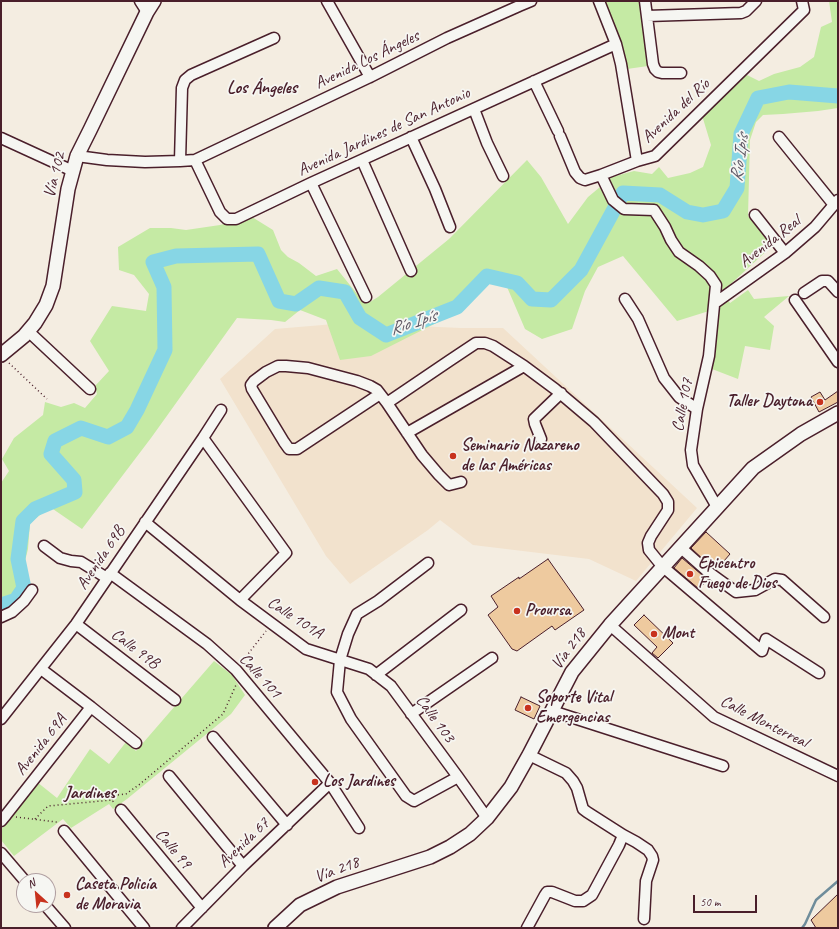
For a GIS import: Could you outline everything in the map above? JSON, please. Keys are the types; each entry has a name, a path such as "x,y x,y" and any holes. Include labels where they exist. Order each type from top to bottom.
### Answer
{"main road":[{"name":"Vía 102","path":"4,358 28,331 46,305 53,286 68,189 77,156 147,12 154,1"},
{"name":"Vía 218","path":"275,928 300,905 338,887 430,857 450,847 470,834 487,818 511,787 572,672 610,625 662,566 753,468 801,434 838,413"}],"street":[{"path":"140,1 147,12"},
{"path":"327,1 370,77"},
{"name":"Avenida Los Ángeles","path":"77,156 106,160 145,162 180,162 195,160 370,77 517,3 531,1"},
{"path":"599,1 616,44 621,64 637,161"},
{"path":"645,1 653,64 655,69 662,73 681,73"},
{"name":"Avenida del Río","path":"534,81 580,178 585,180 601,176 637,161 655,156 804,10 802,1"},
{"path":"647,16 741,13 746,11 754,4"},
{"path":"180,162 182,88 185,80 191,75 274,38"},
{"name":"Avenida Jardines de San Antonio","path":"195,160 220,212 227,219 236,219 311,183 616,44"},
{"path":"474,109 503,176"},
{"path":"411,137 435,189 450,227"},
{"path":"779,137 836,202"},
{"path":"1,138 73,171"},
{"path":"362,160 411,271"},
{"name":"Calle 107","path":"601,176 613,200 624,209 654,210 679,252 699,266 716,284 709,356 697,409 691,450 693,466 717,507"},
{"path":"311,183 366,297"},
{"name":"Avenida Real","path":"714,303 785,253 815,227 836,202"},
{"path":"755,215 785,253"},
{"path":"804,293 822,281 828,281 838,292"},
{"path":"625,299 638,319 664,378 679,397 697,409"},
{"path":"795,300 838,362"},
{"path":"28,331 90,389"},
{"path":"388,402 476,343 485,342 493,346 524,366 561,394 594,422 663,494 668,502 668,510 648,543 649,550 662,566 762,651 766,639 819,673"},
{"path":"380,394 297,449 289,449 251,385 266,372 278,366 286,366 308,368 370,386 376,390 380,394 388,402 422,455 439,475 449,484 461,482"},
{"path":"407,433 524,366"},
{"path":"541,439 534,419 561,394"},
{"name":"Avenida 69B","path":"1,719 76,624 203,438 220,410"},
{"path":"203,438 286,553 240,600"},
{"name":"Calle 101A","path":"145,522 240,600 306,649 340,660"},
{"name":"Calle 101","path":"44,546 60,558 81,562 108,576 207,644 238,672 330,783 359,828"},
{"path":"680,547 707,571 736,592 755,590 775,579 782,580 824,617"},
{"path":"428,563 378,601 357,614 348,634 340,660 337,692 351,719 406,796 414,801 458,777"},
{"path":"1,617 12,612 24,601 32,590"},
{"path":"376,675 461,610"},
{"name":"Calle 99B","path":"76,624 175,700"},
{"name":"Calle Monterreal","path":"610,625 714,717 838,776"},
{"path":"411,714 492,658"},
{"name":"Calle 103","path":"340,660 369,669 391,686 487,818"},
{"path":"41,669 92,706 136,743"},
{"name":"Avenida 69A","path":"4,818 92,706"},
{"path":"552,711 723,766"},
{"path":"213,738 287,825"},
{"path":"529,755 566,773 573,780 583,809 586,812 648,850 653,860 646,881 644,919"},
{"path":"170,776 242,866"},
{"name":"Avenida 67","path":"182,928 242,866 330,783"},
{"name":"Calle 99","path":"120,810 202,908"},
{"path":"64,831 144,928"},
{"path":"527,928 548,892 552,892 576,901 584,901 592,895 623,835"},
{"path":"1,853 18,873"},
{"path":"52,913 65,928"}],"path":[{"path":"4,358 47,399"},
{"path":"35,819 48,806 112,800 117,795 126,794 140,784 223,714 238,672 272,623"},
{"path":"112,800 120,810"},
{"path":"4,818 35,819 56,822 64,831"}],"shaded area":[{"name":"Seminario Nazareno de las Américas","path":"346,323 461,328 503,328 697,508 636,581 589,559 473,545 440,520 350,584 326,556 220,379 275,329"}],"green space":[{"path":"603,1 640,1 648,66 627,69 617,33"},
{"path":"829,1 838,1 838,108 763,115 756,122 750,140 748,216 772,246 722,292 730,303 748,290 754,299 789,296 764,317 774,326 770,350 745,346 738,379 712,369 717,310 677,321 623,256 598,267 585,291 572,329 542,339 525,329 507,287 490,280 454,314 371,356 340,360 326,320 300,310 285,322 237,318 151,438 82,529 50,507 30,523 28,549 19,585 14,596 1,601 1,483 9,471 2,459 14,438 43,415 45,402 61,407 74,403 85,408 97,394 95,386 109,371 90,341 112,306 146,311 149,294 134,275 119,270 118,247 150,228 186,230 220,225 252,217 273,230 281,250 288,257 299,263 316,276 337,269 358,295 370,302 449,239 527,160 541,177 568,224 588,197 612,177 634,171 652,174 659,167 668,178 690,173 703,167 711,145 701,112 743,73 759,81 774,74 800,67 814,57 821,27 832,22"},
{"path":"214,661 232,675 245,695 231,714 113,809 109,804 71,828 63,819 14,856 1,840 1,830 37,782 57,798 90,749 109,764 126,742 136,751"}],"building":[{"path":"838,391 838,402 819,412 811,397 820,392 825,400"},
{"path":"706,532 730,554 718,568 709,560 707,563 691,548"},
{"name":"Epicentro Fuego de Dios","path":"682,558 708,580 699,589 674,568"},
{"path":"548,559 584,610 555,630 552,626 517,651 512,649 488,615 498,607 491,596"},
{"name":"Mont","path":"644,615 673,643 658,658 652,653 657,647 634,625"},
{"name":"Soporte Vital Emergencias","path":"521,697 540,706 534,719 515,710"},
{"path":"838,894 838,928 816,928 811,920"}],"waterway":[{"name":"Río Ipís","path":"1,605 16,600 24,588 18,559 23,521 35,509 75,492 74,480 51,454 55,441 81,428 108,437 127,427 137,410 165,350 164,287 153,262 176,256 258,254 279,301 296,304 319,288 345,292 360,318 386,335 457,307 487,276 517,283 532,299 551,300 581,270 623,193 660,195 687,212 703,215 723,211 737,188 741,134 758,98 789,92 838,96"},
{"path":"802,928 816,900 838,881"}],"place":[{"name":"Taller Daytona","path":"820,402"},
{"name":"Seminario Nazareno de las Américas","path":"453,456"},
{"name":"Epicentro Fuego de Dios","path":"690,574"},
{"name":"Proursa","path":"517,611"},
{"name":"Mont","path":"654,634"},
{"name":"Soporte Vital Emergencias","path":"528,708"},
{"name":"Los Jardines","path":"315,782"},
{"name":"Caseta Policía de Moravia","path":"67,895"}],"district":[{"name":"Los Ángeles","path":"262,88"},
{"name":"Jardines","path":"90,793"}]}
